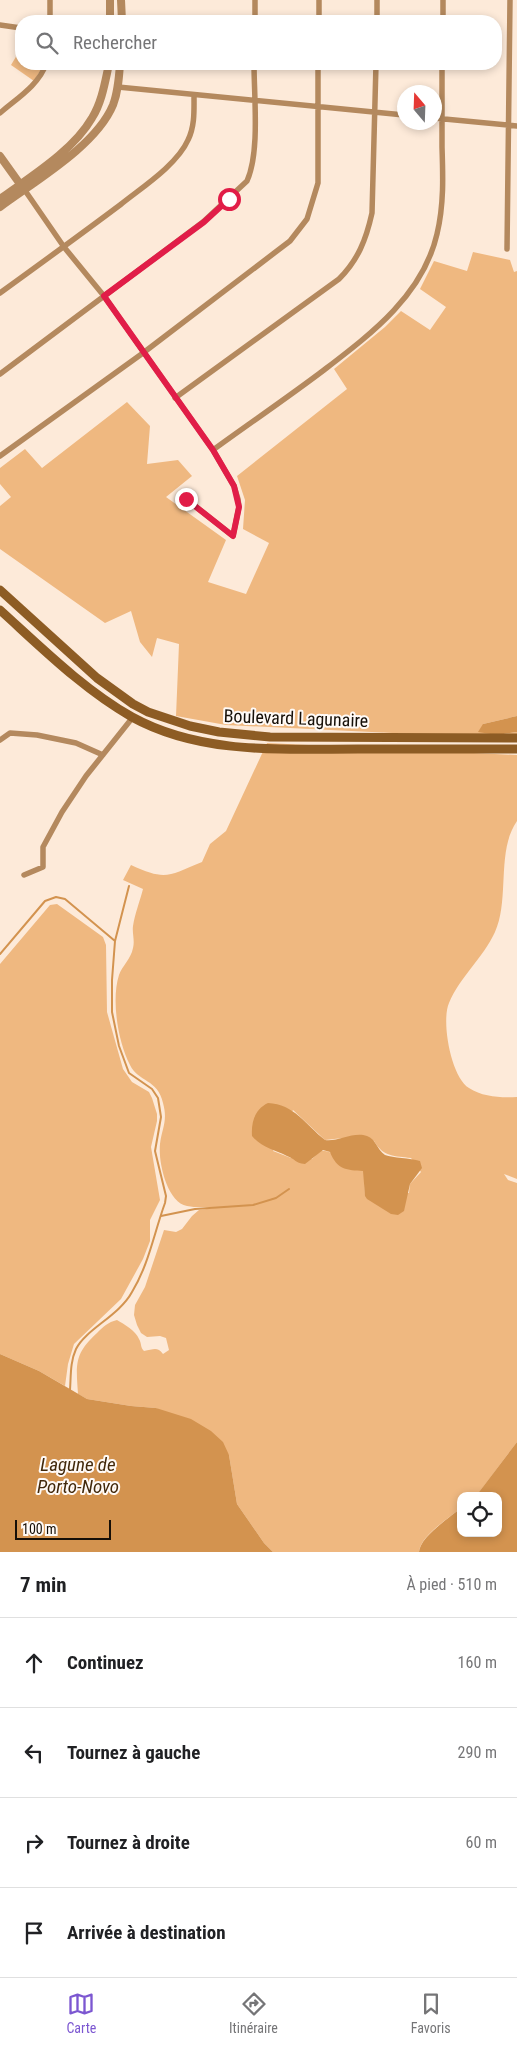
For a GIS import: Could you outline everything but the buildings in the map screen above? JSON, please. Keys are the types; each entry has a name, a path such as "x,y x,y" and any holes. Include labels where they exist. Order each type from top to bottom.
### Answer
{"main road":[{"name":"Boulevard Lagunaire","path":"0,590 97,678 132,704 148,712 190,726 219,732 270,736 517,738"},
{"name":"Boulevard Lagunaire","path":"0,610 87,687 133,717 196,740 216,744 270,749 517,749"}],"street":[{"path":"50,0 50,15"},
{"path":"110,0 110,15"},
{"path":"121,0 122,15"},
{"path":"254,0 255,15"},
{"path":"319,0 319,15"},
{"path":"377,0 377,15"},
{"path":"443,0 443,15"},
{"path":"507,249 510,0"},
{"path":"0,25 15,27"},
{"path":"0,113 33,85 43,70"},
{"path":"0,207 68,147 85,129 98,105 107,70"},
{"path":"0,199 78,150 96,132 112,106 118,87 119,70"},
{"path":"0,374 204,222 248,181 251,174 254,146 254,70"},
{"path":"0,456 143,353 290,241 300,230 312,208 318,183 318,70"},
{"path":"176,398 339,280 349,269 367,236 372,213 376,70"},
{"path":"442,70 442,85"},
{"path":"118,87 397,114"},
{"path":"0,293 142,188 172,161 182,150 192,131 194,95"},
{"path":"213,450 368,337 404,299 425,266 437,233 443,192 442,119 517,126"},
{"path":"0,156 64,247 104,296 213,450 234,486 238,499 239,507 233,536 186,499"},
{"path":"24,875 44,866 43,847 62,812 102,754 133,717"},
{"path":"0,740 10,733 37,735 76,743 102,754"}],"shaded area":[{"path":"15,58 15,68 11,65"},
{"path":"18,70 40,70 34,81"},
{"path":"473,252 510,260 514,272 517,271 517,716 483,724 497,735 517,732 517,739 226,725 176,716 179,644 157,638 152,657 140,642 131,611 105,623 0,549 0,506 11,497 0,484 0,468 25,449 42,468 127,402 150,426 147,464 178,460 192,476 166,497 226,540 208,582 246,594 269,543 243,529 245,500 237,476 347,389 334,369 385,327 401,311 430,330 446,307 420,289 434,261 467,271"},
{"path":"267,743 517,755 517,821 507,846 499,919 490,941 459,985 449,1003 446,1022 449,1048 457,1073 463,1082 474,1091 486,1095 517,1097 517,1179 504,1174 508,1180 517,1183 517,1442 479,1492 457,1492 457,1511 424,1540 419,1552 273,1552 264,1543 237,1504 229,1455 156,1408 87,1399 78,1394 77,1367 80,1354 89,1340 111,1322 117,1320 133,1331 144,1351 157,1349 163,1354 169,1350 166,1338 160,1336 147,1337 141,1333 134,1315 135,1305 145,1287 164,1230 176,1232 182,1229 199,1210 214,1208 187,1206 180,1203 169,1189 162,1170 160,1152 165,1115 163,1103 157,1089 138,1075 130,1065 119,1033 116,1008 119,975 132,952 134,943 133,926 143,889 123,880 131,865 152,873 167,875 202,862 210,844 226,831","holes":["293,1110 325,1140 343,1138 374,1141 385,1153 411,1158 421,1172 410,1184 409,1193 365,1195 364,1171 330,1152 321,1151 312,1159 291,1158 273,1151"]},
{"path":"57,904 103,937 106,945 107,1012 123,1069 132,1082 149,1092 157,1114 151,1147 160,1200 150,1220 150,1241 143,1259 121,1299 74,1344 68,1364 65,1386 39,1371 0,1354 0,964 50,905"}],"water":[{"path":"517,716 517,732 497,735 478,732 483,724"},
{"path":"268,1103 277,1104 292,1111 325,1140 335,1140 357,1135 367,1136 385,1155 420,1161 422,1168 410,1184 404,1211 398,1215 391,1214 367,1199 365,1196 363,1171 339,1166 330,1152 323,1150 305,1164 264,1146 256,1140 252,1136 253,1121 257,1112"},
{"name":"Lagune de Porto-Novo","path":"0,1354 39,1371 87,1399 156,1408 191,1419 211,1431 223,1442 229,1455 237,1504 264,1543 273,1552 0,1552"},
{"path":"517,1442 517,1552 419,1552 424,1540 457,1511 457,1537 502,1537 502,1492 479,1492"}],"waterway":[{"path":"70,1390 72,1364 76,1349 87,1335 126,1301 132,1292 147,1259 166,1196 155,1151 161,1117 158,1098 152,1089 129,1073 119,1046 112,1012 115,941 129,886"},
{"path":"0,954 45,901 56,897 65,899 115,941"},
{"path":"161,1216 195,1209 253,1205 276,1198 289,1189"}],"route":[{"path":"186,499 233,536 239,507 234,486 213,450 104,296 204,222 229,199"}]}
